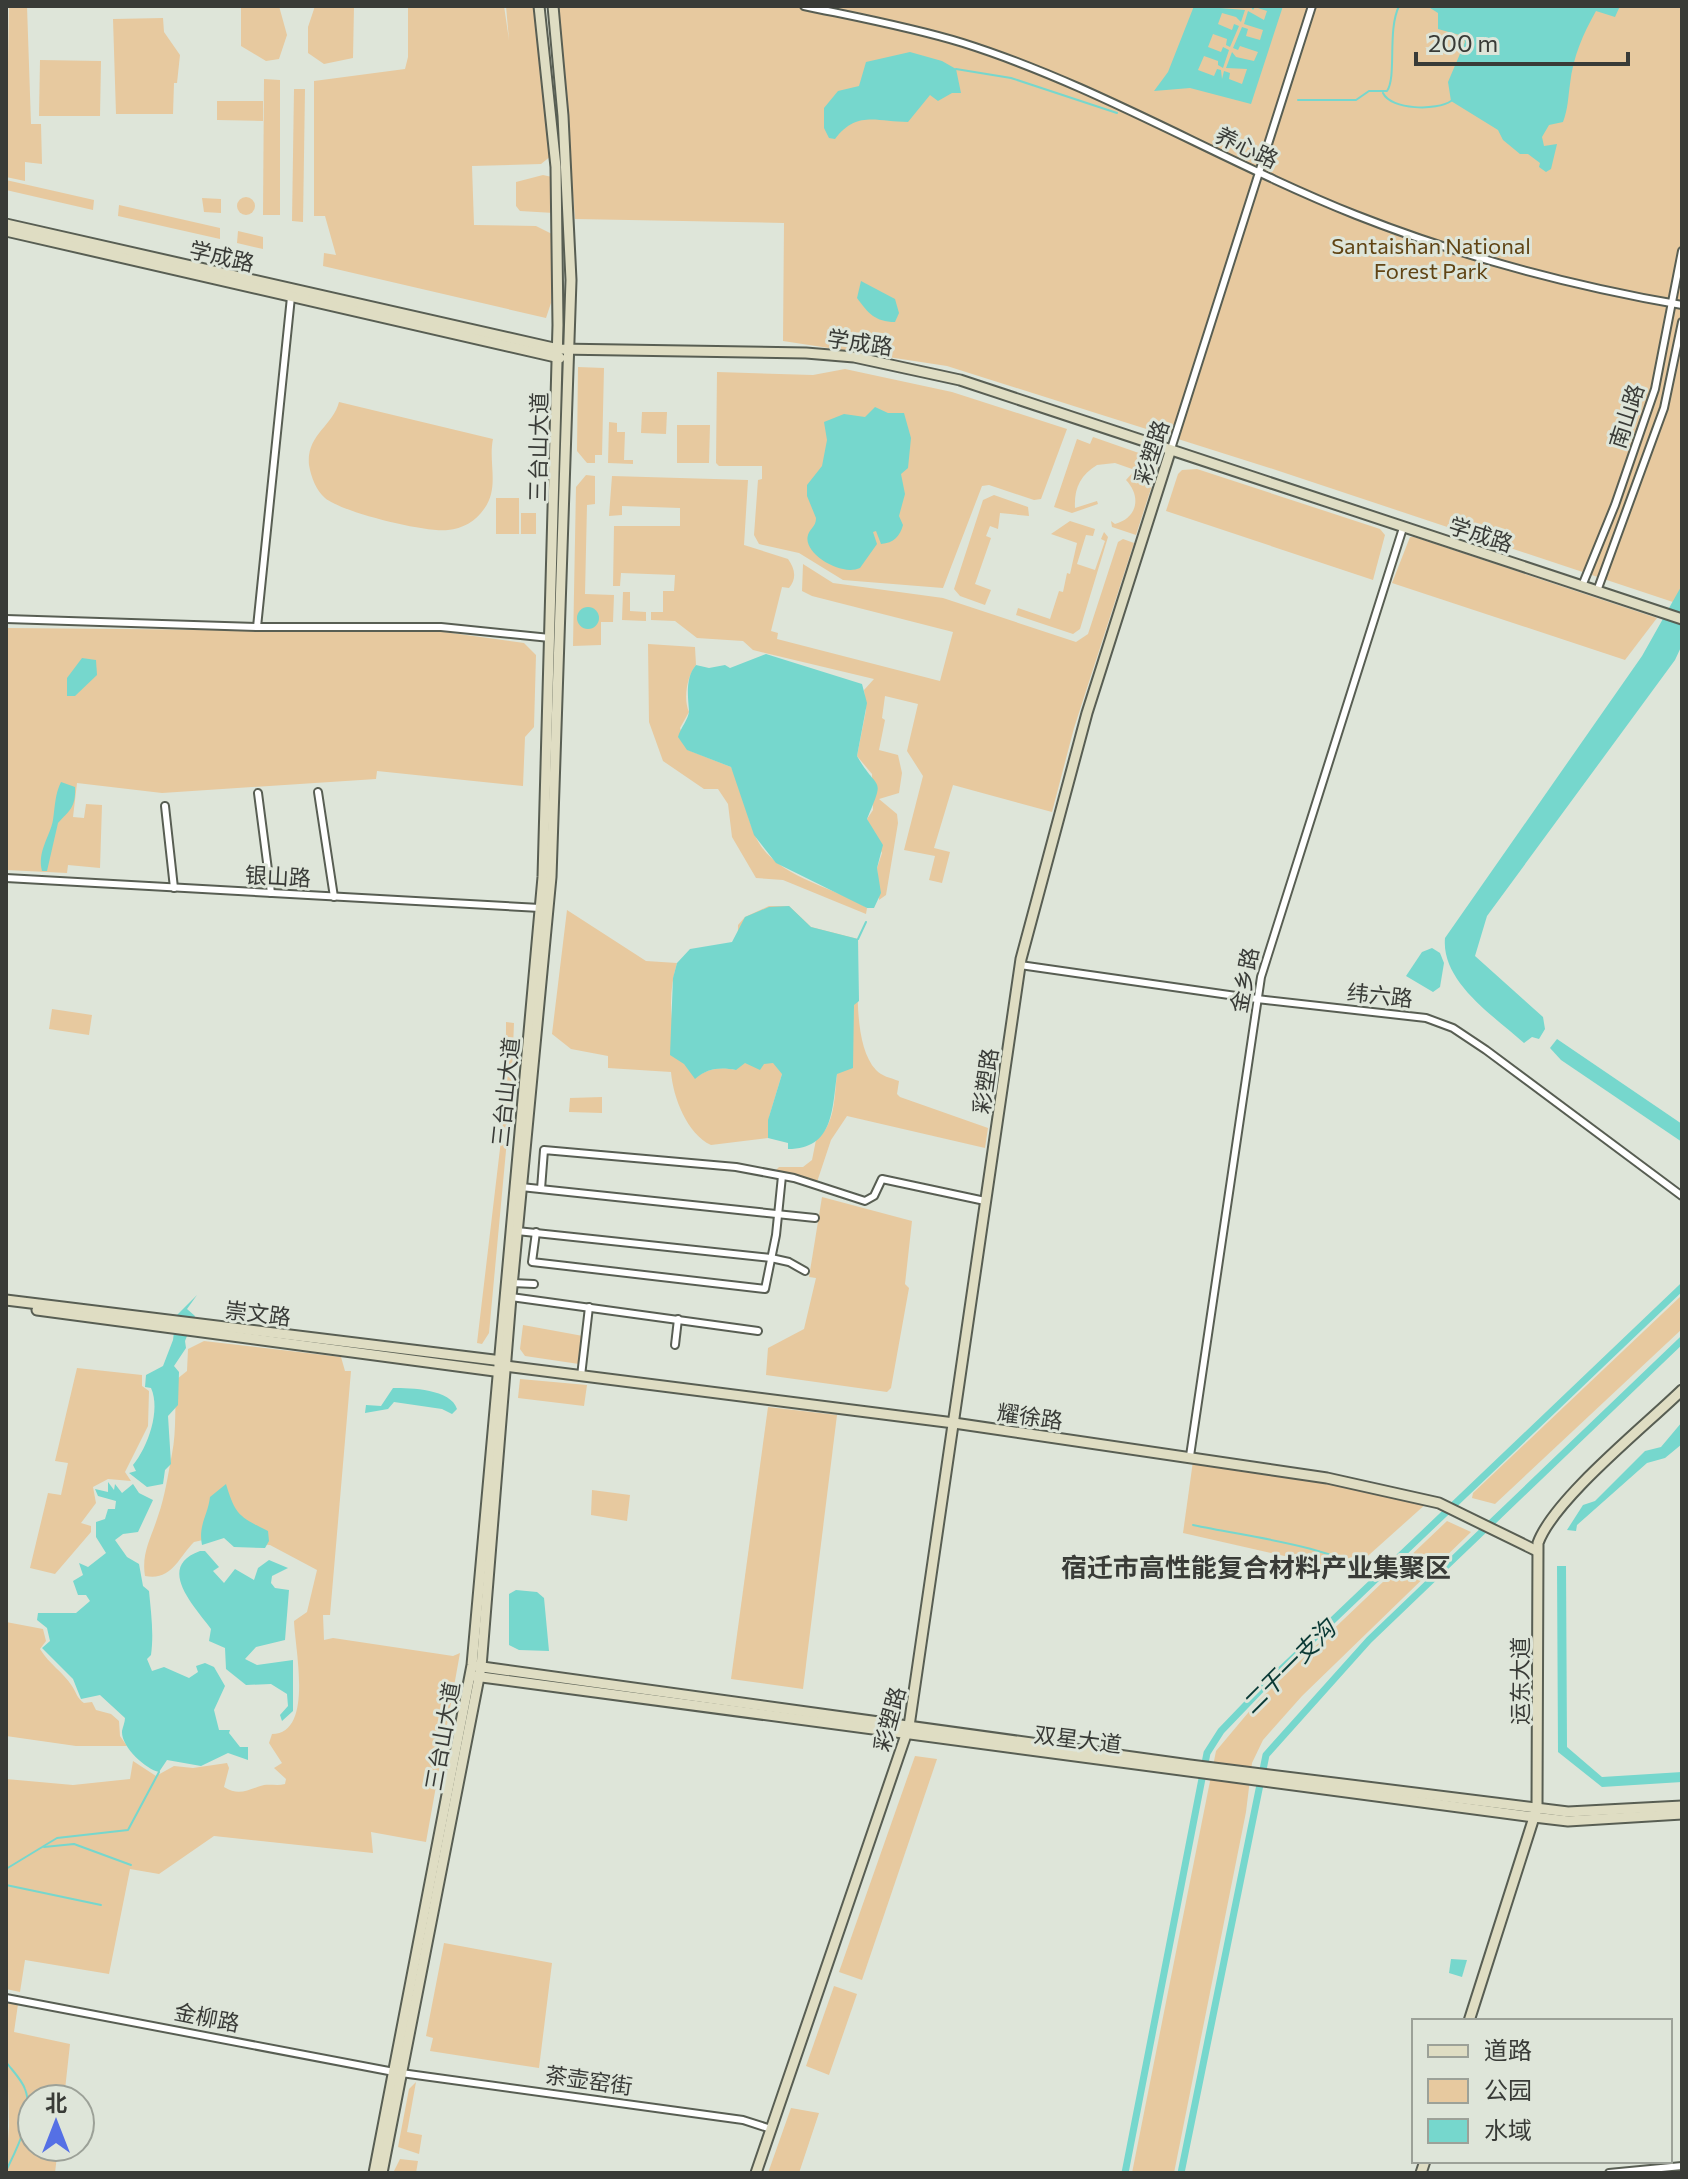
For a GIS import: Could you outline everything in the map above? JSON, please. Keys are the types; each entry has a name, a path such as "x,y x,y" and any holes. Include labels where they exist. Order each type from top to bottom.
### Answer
{"street":[{"name":"三台山大道","path":"539,6 556,167 556,638"},
{"name":"三台山大道","path":"502,1366 511,1297 544,909 570,354 568,207 553,6"},
{"name":"养心路","path":"804,6 963,43 1069,84 1259,174 1358,216 1468,252 1612,293 1682,305"},
{"name":"彩塑路","path":"756,2173 908,1731 1020,965 1087,713 1312,6"},
{"name":"学成路","path":"6,224 558,354"},
{"name":"学成路","path":"6,231 291,297 558,354 806,353 854,357 960,380 1682,619"},
{"name":"南山路","path":"1582,586 1615,505 1655,389 1682,251"},
{"path":"257,627 291,297"},
{"name":"南山路","path":"1597,591 1664,408 1682,322"},
{"name":"金乡路","path":"1190,1456 1257,999 1279,911 1403,528"},
{"path":"6,619 257,627 441,627 556,638"},
{"path":"318,792 334,897"},
{"path":"258,793 271,893"},
{"path":"165,806 174,888"},
{"name":"银山路","path":"6,878 544,909"},
{"name":"三台山大道","path":"382,2173 398,2072 476,1671 544,909"},
{"name":"纬六路","path":"1020,965 1257,999 1426,1018 1453,1028 1682,1196"},
{"path":"541,1189 544,1150 736,1167 782,1176 865,1201 874,1196 882,1179 985,1201"},
{"path":"536,1232 532,1262 765,1289 782,1176"},
{"path":"521,1187 815,1218"},
{"path":"517,1231 771,1258 789,1262 805,1271"},
{"path":"512,1283 534,1284"},
{"path":"511,1297 758,1331"},
{"name":"崇文路","path":"6,1302 502,1366"},
{"path":"581,1376 589,1307"},
{"path":"675,1345 678,1319"},
{"name":"耀徐路","path":"502,1366 954,1423 1381,1487 1439,1503 1537,1551"},
{"name":"运东大道","path":"1470,2019 1535,1813 1537,1551 1544,1527 1562,1505 1682,1390"},
{"name":"双星大道","path":"476,1671 1535,1813"},
{"path":"1535,1813 1682,1806"},
{"path":"1535,1813 1568,1821 1682,1814"},
{"name":"金柳路","path":"6,1998 398,2072"},
{"name":"三台山大道","path":"374,2173 398,2072"},
{"name":"茶壶窑街","path":"398,2072 743,2120 771,2129"},
{"path":"1609,2173 1682,2166"}],"green space":[{"path":"9,6 27,6 31,124 41,124 42,164 25,162 25,181 6,177"},
{"path":"241,6 279,6 287,35 279,59 266,61 241,46"},
{"path":"315,6 354,6 353,58 324,64 308,53 308,27"},
{"path":"408,6 504,6 509,40 506,6 536,6 551,156 541,164 472,166 474,225 536,226 552,234 551,303 546,318 323,266 324,253 336,255 325,216 314,216 314,81 405,69 408,57"},
{"name":"Santaishan National Forest Park","path":"557,6 1682,6 1682,605 1273,469 947,366 783,341 784,223 575,219"},
{"path":"163,18 164,32 180,55 177,83 174,83 173,114 116,114 113,19"},
{"path":"40,60 101,61 100,116 39,116"},
{"path":"264,79 280,80 280,215 263,215"},
{"path":"294,89 305,89 303,222 292,221"},
{"path":"217,101 263,101 263,121 217,120"},
{"path":"543,175 552,177 554,213 520,211 516,206 516,182"},
{"path":"6,180 94,200 93,210 6,190"},
{"path":"246,197 255,206 246,215 237,206"},
{"path":"202,198 221,199 221,213 204,212"},
{"path":"119,205 220,228 220,239 118,216"},
{"path":"238,231 263,237 263,249 237,243"},
{"path":"578,367 604,368 602,455 595,455 595,463 587,463 577,451"},
{"path":"845,369 952,392 1067,429 1041,499 1034,500 989,485 982,486 943,588 843,580 799,553 759,544 754,535 762,466 719,466 716,463 717,372 813,375"},
{"path":"339,402 493,439 493,484 489,501 481,513 463,526 437,530 365,515 325,498 313,479 309,455"},
{"path":"642,412 667,412 666,434 641,433"},
{"path":"609,422 617,423 617,432 625,432 624,460 633,460 633,464 608,463"},
{"path":"677,425 710,425 709,463 677,463"},
{"path":"1093,437 1156,459 1157,470 1136,535 1112,527 1111,521 1115,524 1122,521 1135,506 1134,493 1126,480 1135,470 1115,463 1097,465 1079,483 1075,508 1097,501 1098,504 1072,513 1054,507 1077,439 1090,444"},
{"path":"1197,469 1380,529 1385,535 1373,580 1166,511 1178,474 1182,470"},
{"path":"586,475 595,476 595,504 587,505 585,594 614,595 613,622 601,622 601,645 573,646 576,487"},
{"path":"612,476 748,480 744,545 788,559 794,570 792,584 789,588 782,587 771,631 778,633 777,639 940,681 953,632 812,596 802,591 803,564 833,583 943,598 1076,642 1088,634 1118,542 1123,539 1134,543 1074,728 1052,812 953,785 934,848 950,852 942,883 929,880 935,856 904,850 923,776 907,751 918,704 885,696 882,718 885,720 879,750 898,755 902,773 899,793 879,799 897,814 898,823 886,895 879,900 877,868 882,853 867,819 873,810 872,774 857,756 866,710 864,690 874,679 753,650 743,641 697,638 675,621 651,620 651,612 663,612 663,591 674,591 675,575 621,573 620,586 613,586 614,526 680,526 680,508 622,506 622,515 609,516"},
{"path":"994,495 1028,507 1029,516 1000,513 998,529 990,526 986,536 991,538 975,584 991,590 985,605 960,596 954,589 983,500"},
{"path":"496,498 519,498 519,534 496,534"},
{"path":"521,513 536,513 536,534 521,534"},
{"path":"1070,521 1095,529 1093,536 1086,535 1077,564 1095,570 1105,541 1101,539 1104,532 1108,537 1080,629 1073,634 1016,615 1018,608 1050,619 1059,591 1063,592 1067,573 1070,574 1077,543 1051,534"},
{"path":"1410,537 1657,618 1625,660 1392,583"},
{"path":"623,592 630,592 630,611 646,612 646,621 622,620"},
{"path":"6,628 444,632 524,643 536,655 534,727 525,737 523,786 377,771 376,779 162,793 77,783 73,817 84,818 86,804 102,805 100,868 68,865 67,873 6,870"},
{"path":"648,644 695,647 696,665 690,675 686,694 689,712 680,728 688,750 731,767 762,848 788,870 867,908 866,914 783,880 756,878 732,837 728,804 718,789 704,789 663,761 649,722"},
{"path":"769,906 789,906 811,927 858,939 858,1007 868,1058 878,1072 899,1081 897,1094 900,1097 988,1128 985,1148 847,1116 831,1140 817,1182 773,1173 779,1167 803,1167 812,1160 816,1140 823,1134 831,1118 837,1074 782,1074 769,1117 768,1138 711,1145 688,1124 675,1092 671,1072 608,1068 608,1056 571,1049 552,1034 567,910 646,961 677,963 671,993 672,1023 687,1065 695,1078 714,1069 736,1070 738,925 745,917"},
{"path":"52,1009 92,1015 89,1035 49,1029"},
{"path":"506,1022 514,1023 511,1097 489,1333 482,1344 477,1343 506,1098"},
{"path":"602,1097 602,1113 569,1112 570,1098"},
{"path":"822,1197 912,1221 905,1284 909,1288 891,1388 887,1392 766,1375 768,1348 804,1329 816,1278 809,1277"},
{"path":"1682,1295 1682,1329 1495,1504 1472,1498 1473,1493"},
{"path":"523,1325 583,1336 579,1364 525,1356 520,1349"},
{"path":"204,1341 341,1357 345,1371 351,1371 330,1615 323,1615 324,1640 333,1638 453,1656 460,1653 426,1842 371,1832 373,1853 214,1836 159,1874 130,1869 109,1974 25,1960 20,1992 6,1989 6,1779 73,1785 130,1779 133,1761 156,1776 174,1766 193,1768 227,1763 229,1768 224,1787 235,1791 285,1784 286,1779 274,1768 282,1763 269,1743 272,1734 285,1730 293,1720 298,1706 299,1669 294,1621 307,1612 317,1570 270,1545 235,1542 225,1535 194,1542 168,1572 154,1577 145,1576 146,1552 163,1501 174,1445 177,1379 187,1371 188,1349"},
{"path":"77,1368 142,1375 142,1386 149,1391 148,1426 125,1472 131,1481 108,1479 93,1487 96,1503 81,1523 91,1526 91,1532 55,1574 30,1568 48,1493 61,1495 68,1463 55,1461"},
{"path":"520,1379 587,1385 584,1406 518,1398"},
{"path":"768,1407 837,1415 803,1689 731,1679"},
{"path":"1193,1461 1333,1482 1427,1503 1351,1571 1183,1533"},
{"path":"592,1490 630,1495 627,1521 591,1515"},
{"path":"1447,1521 1471,1532 1302,1696 1263,1740 1252,1763 1246,1812 1174,2173 1132,2173 1216,1751 1258,1701"},
{"path":"6,1622 43,1629 46,1641 40,1649 68,1681 78,1698 84,1703 92,1702 96,1710 111,1714 119,1721 120,1736 127,1746 76,1746 6,1736"},
{"path":"915,1756 937,1759 862,1980 839,1972"},
{"path":"444,1943 552,1963 539,2068 430,2051 433,2038 426,2036"},
{"path":"834,1986 857,1994 829,2075 806,2066"},
{"path":"6,2002 18,2004 14,2032 70,2044 66,2083 16,2083 16,2163 56,2163 55,2173 6,2173 9,2126"},
{"path":"416,2082 407,2132 422,2135 419,2154 398,2147 409,2089"},
{"path":"791,2108 819,2113 799,2173 768,2173"},
{"path":"400,2159 418,2161 416,2173 393,2173"}],"water":[{"path":"1194,6 1245,10 1241,22 1222,13 1218,24 1232,30 1234,24 1239,26 1230,47 1226,45 1227,39 1213,34 1208,47 1221,52 1223,47 1229,50 1223,68 1218,61 1204,56 1198,70 1214,76 1217,69 1221,70 1222,79 1224,71 1230,73 1229,79 1242,84 1247,69 1226,68 1232,52 1236,57 1254,61 1258,52 1240,46 1238,50 1233,48 1242,27 1248,29 1246,36 1260,40 1263,30 1244,24 1248,11 1264,20 1267,11 1255,7 1253,10 1250,6 1283,6 1251,104 1190,88 1154,91 1168,72"},
{"path":"1427,6 1620,6 1615,17 1596,11 1583,37 1574,64 1563,122 1549,125 1542,137 1544,146 1557,144 1551,169 1546,172 1528,154 1520,154 1503,140 1498,130 1451,101 1448,82 1465,42 1463,36 1438,29 1438,13"},
{"path":"910,52 942,61 956,69 961,93 952,93 938,101 930,95 908,122 860,121 851,124 835,139 829,138 824,128 824,108 838,91 859,86 866,62"},
{"path":"861,281 895,299 899,313 895,322 877,318 865,308 857,298"},
{"path":"875,407 888,413 904,413 911,438 908,468 901,474 905,494 899,516 903,525 896,538 886,543 881,544 876,531 873,532 877,544 860,568 843,569 817,556 808,542 816,518 807,496 807,485 822,466 827,440 824,422 844,414 865,417"},
{"path":"1682,585 1682,645 1675,660 1487,916 1475,956 1543,1017 1545,1029 1539,1039 1532,1037 1524,1043 1485,1010 1460,983 1446,954 1445,938 1642,656"},
{"path":"588,607 599,618 588,629 577,618"},
{"path":"766,654 862,684 867,703 857,756 877,784 867,819 883,845 877,868 881,893 874,908 867,908 776,863 754,835 731,767 687,750 678,737 689,714 689,681 696,665 709,668 725,665 730,668"},
{"path":"82,658 96,660 97,675 75,696 67,696 67,678"},
{"path":"61,782 75,787 74,799 71,808 58,823 47,871 42,871 42,851"},
{"path":"789,906 811,927 858,939 859,1001 854,1005 853,1068 837,1074 828,1125 822,1134 803,1147 788,1149 788,1143 768,1138 768,1120 782,1074 773,1063 764,1064 760,1070 745,1063 736,1070 714,1069 695,1079 684,1064 670,1055 673,978 677,963 690,949 732,942 745,917 769,907"},
{"path":"1432,948 1440,953 1444,963 1440,987 1433,992 1406,976 1422,952"},
{"path":"1557,1039 1682,1124 1682,1142 1561,1060 1550,1048"},
{"path":"197,1295 187,1309 195,1316 185,1341 186,1348 174,1366 179,1372 178,1405 168,1416 171,1464 165,1470 163,1484 147,1487 129,1473 136,1471 133,1465 148,1439 154,1417 154,1397 151,1388 145,1387 146,1375 163,1366 173,1340 176,1316"},
{"path":"393,1388 420,1389 439,1394 453,1402 457,1409 452,1414 442,1409 394,1402 388,1409 365,1413 366,1405 381,1406"},
{"path":"1682,1422 1682,1444 1665,1458 1647,1463 1577,1525 1576,1531 1567,1530 1583,1505 1595,1501 1645,1451 1661,1447"},
{"path":"108,1482 114,1490 115,1484 122,1493 133,1484 139,1493 153,1500 138,1532 123,1534 115,1540 127,1557 139,1564 143,1586 149,1591 152,1639 151,1655 147,1659 152,1671 164,1667 189,1678 198,1672 196,1666 205,1663 214,1667 225,1686 214,1710 219,1730 230,1730 240,1747 248,1747 248,1760 228,1753 201,1766 167,1760 159,1772 154,1770 141,1762 126,1744 122,1731 125,1718 100,1695 81,1699 73,1679 42,1648 50,1641 47,1628 37,1620 38,1613 76,1613 90,1601 86,1595 78,1595 73,1581 83,1575 79,1563 88,1567 106,1553 96,1537 96,1522 105,1519 108,1509 115,1509 116,1501 98,1496 95,1489 108,1492"},
{"path":"226,1484 239,1513 268,1531 269,1541 265,1548 234,1547 224,1538 202,1545 202,1526 210,1497"},
{"path":"205,1551 219,1567 213,1571 224,1583 235,1569 254,1580 258,1568 269,1560 288,1568 272,1576 271,1583 275,1588 289,1590 285,1640 256,1647 245,1659 257,1665 293,1660 293,1711 282,1721 280,1715 288,1706 287,1694 271,1684 246,1685 226,1669 225,1648 209,1641 211,1629 183,1588 179,1577 180,1567 187,1558"},
{"path":"1557,1566 1566,1566 1567,1747 1602,1777 1682,1772 1682,1782 1602,1787 1558,1752"},
{"path":"516,1590 537,1592 544,1598 549,1651 519,1650 509,1645 509,1594"},
{"path":"1451,1959 1467,1960 1462,1977 1449,1973"}],"waterway":[{"path":"1298,100 1356,100 1369,91 1387,91 1391,75 1393,28 1399,6"},
{"path":"956,69 1011,78 1117,113"},
{"path":"1383,93 1388,99 1404,106 1436,106 1451,101"},
{"path":"858,939 866,922"},
{"name":"二干一支沟","path":"1125,2173 1207,1753 1221,1731 1268,1682 1682,1287"},
{"path":"1181,2173 1266,1755 1369,1640 1682,1340"},
{"path":"1193,1525 1312,1549 1379,1576"},
{"path":"6,1869 57,1838 128,1830 159,1772"},
{"path":"44,1847 74,1844 131,1865"},
{"path":"6,1885 101,1905"},
{"path":"6,2062 24,2086 28,2099 23,2131 6,2171"}],"district":[{"name":"宿迁市高性能复合材料产业集聚区","path":"1256,1566"}]}
